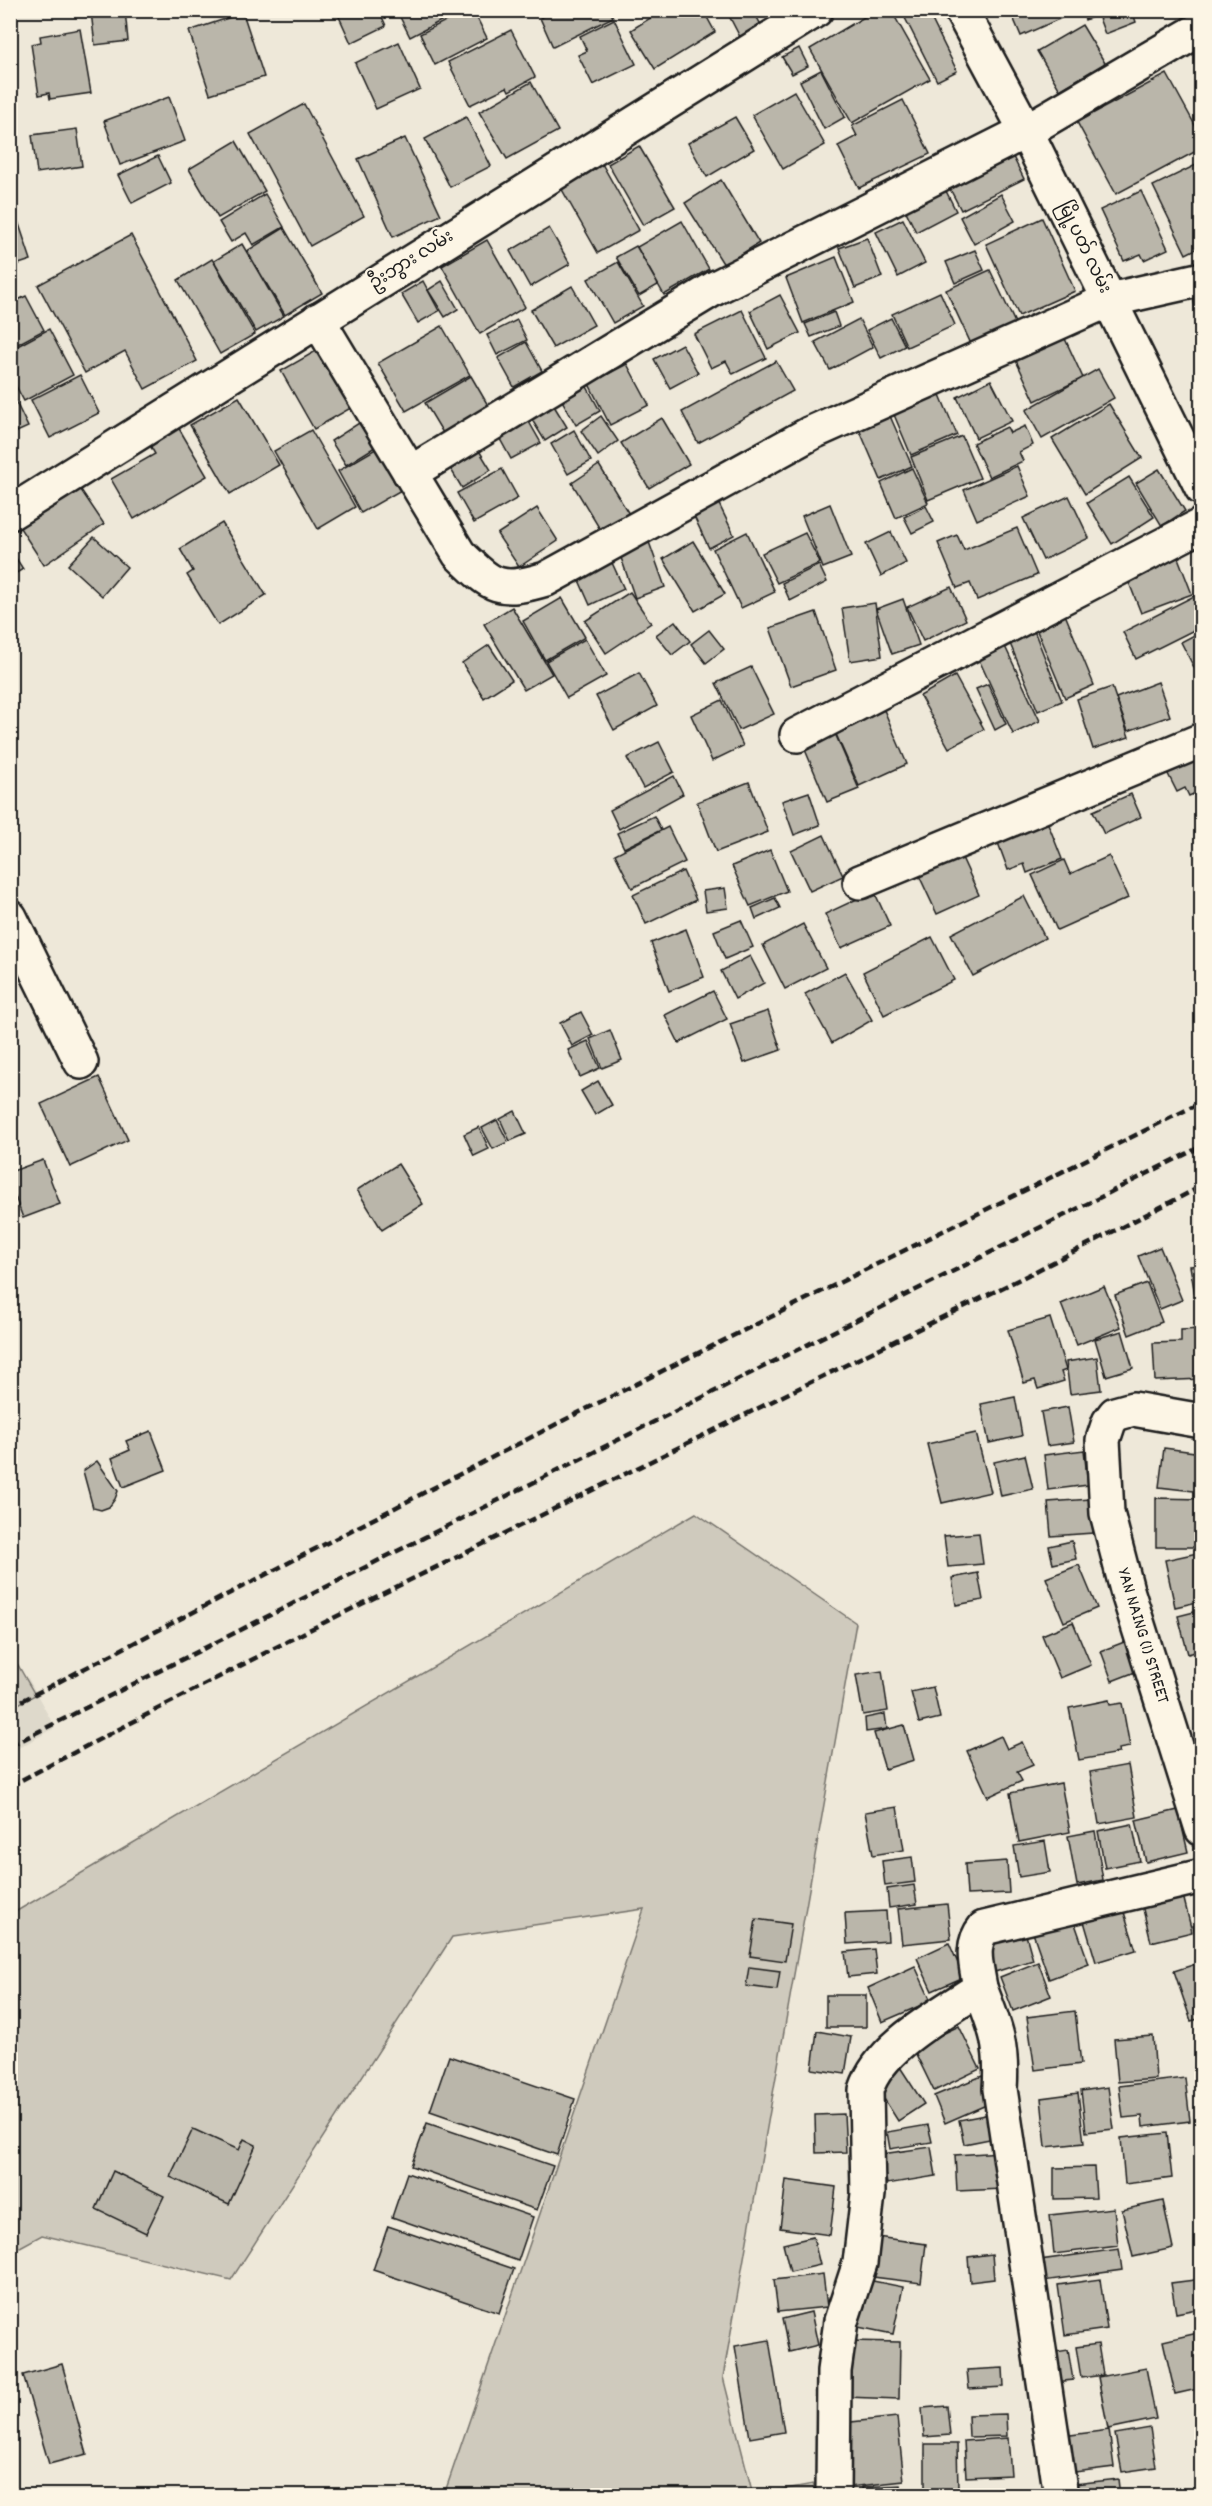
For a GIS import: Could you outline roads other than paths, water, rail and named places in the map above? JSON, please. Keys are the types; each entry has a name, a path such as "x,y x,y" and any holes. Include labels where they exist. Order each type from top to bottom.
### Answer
{"street":[{"name":"ဦးဘွား လမ်း","path":"10,513 816,10"},
{"name":"မြို့ပတ် လမ်း","path":"961,10 1026,131 1202,488"},
{"path":"410,473 715,288 1026,131 1202,28"},
{"path":"318,320 459,554 488,582 516,588 546,579 811,433 1109,300 1202,279"},
{"path":"797,735 1202,525"},
{"path":"860,882 1202,740"},
{"path":"10,917 81,1062"},
{"name":"YAN NAING (1) STREET","path":"1202,1421 1132,1409 1115,1414 1109,1422 1103,1440 1107,1513 1127,1590 1202,1829"},
{"path":"1061,2496 1000,2089 1002,2062 999,2035 980,1989 974,1950 977,1936 984,1928 1202,1876"},
{"path":"833,2496 834,2371 841,2321 860,2263 868,2194 866,2090 879,2062 906,2039 980,1989"}],"railway":[{"path":"10,1707 576,1414 1202,1102"},
{"path":"10,1746 1202,1146"},
{"path":"10,1786 309,1630 1030,1274 1202,1186"}]}
